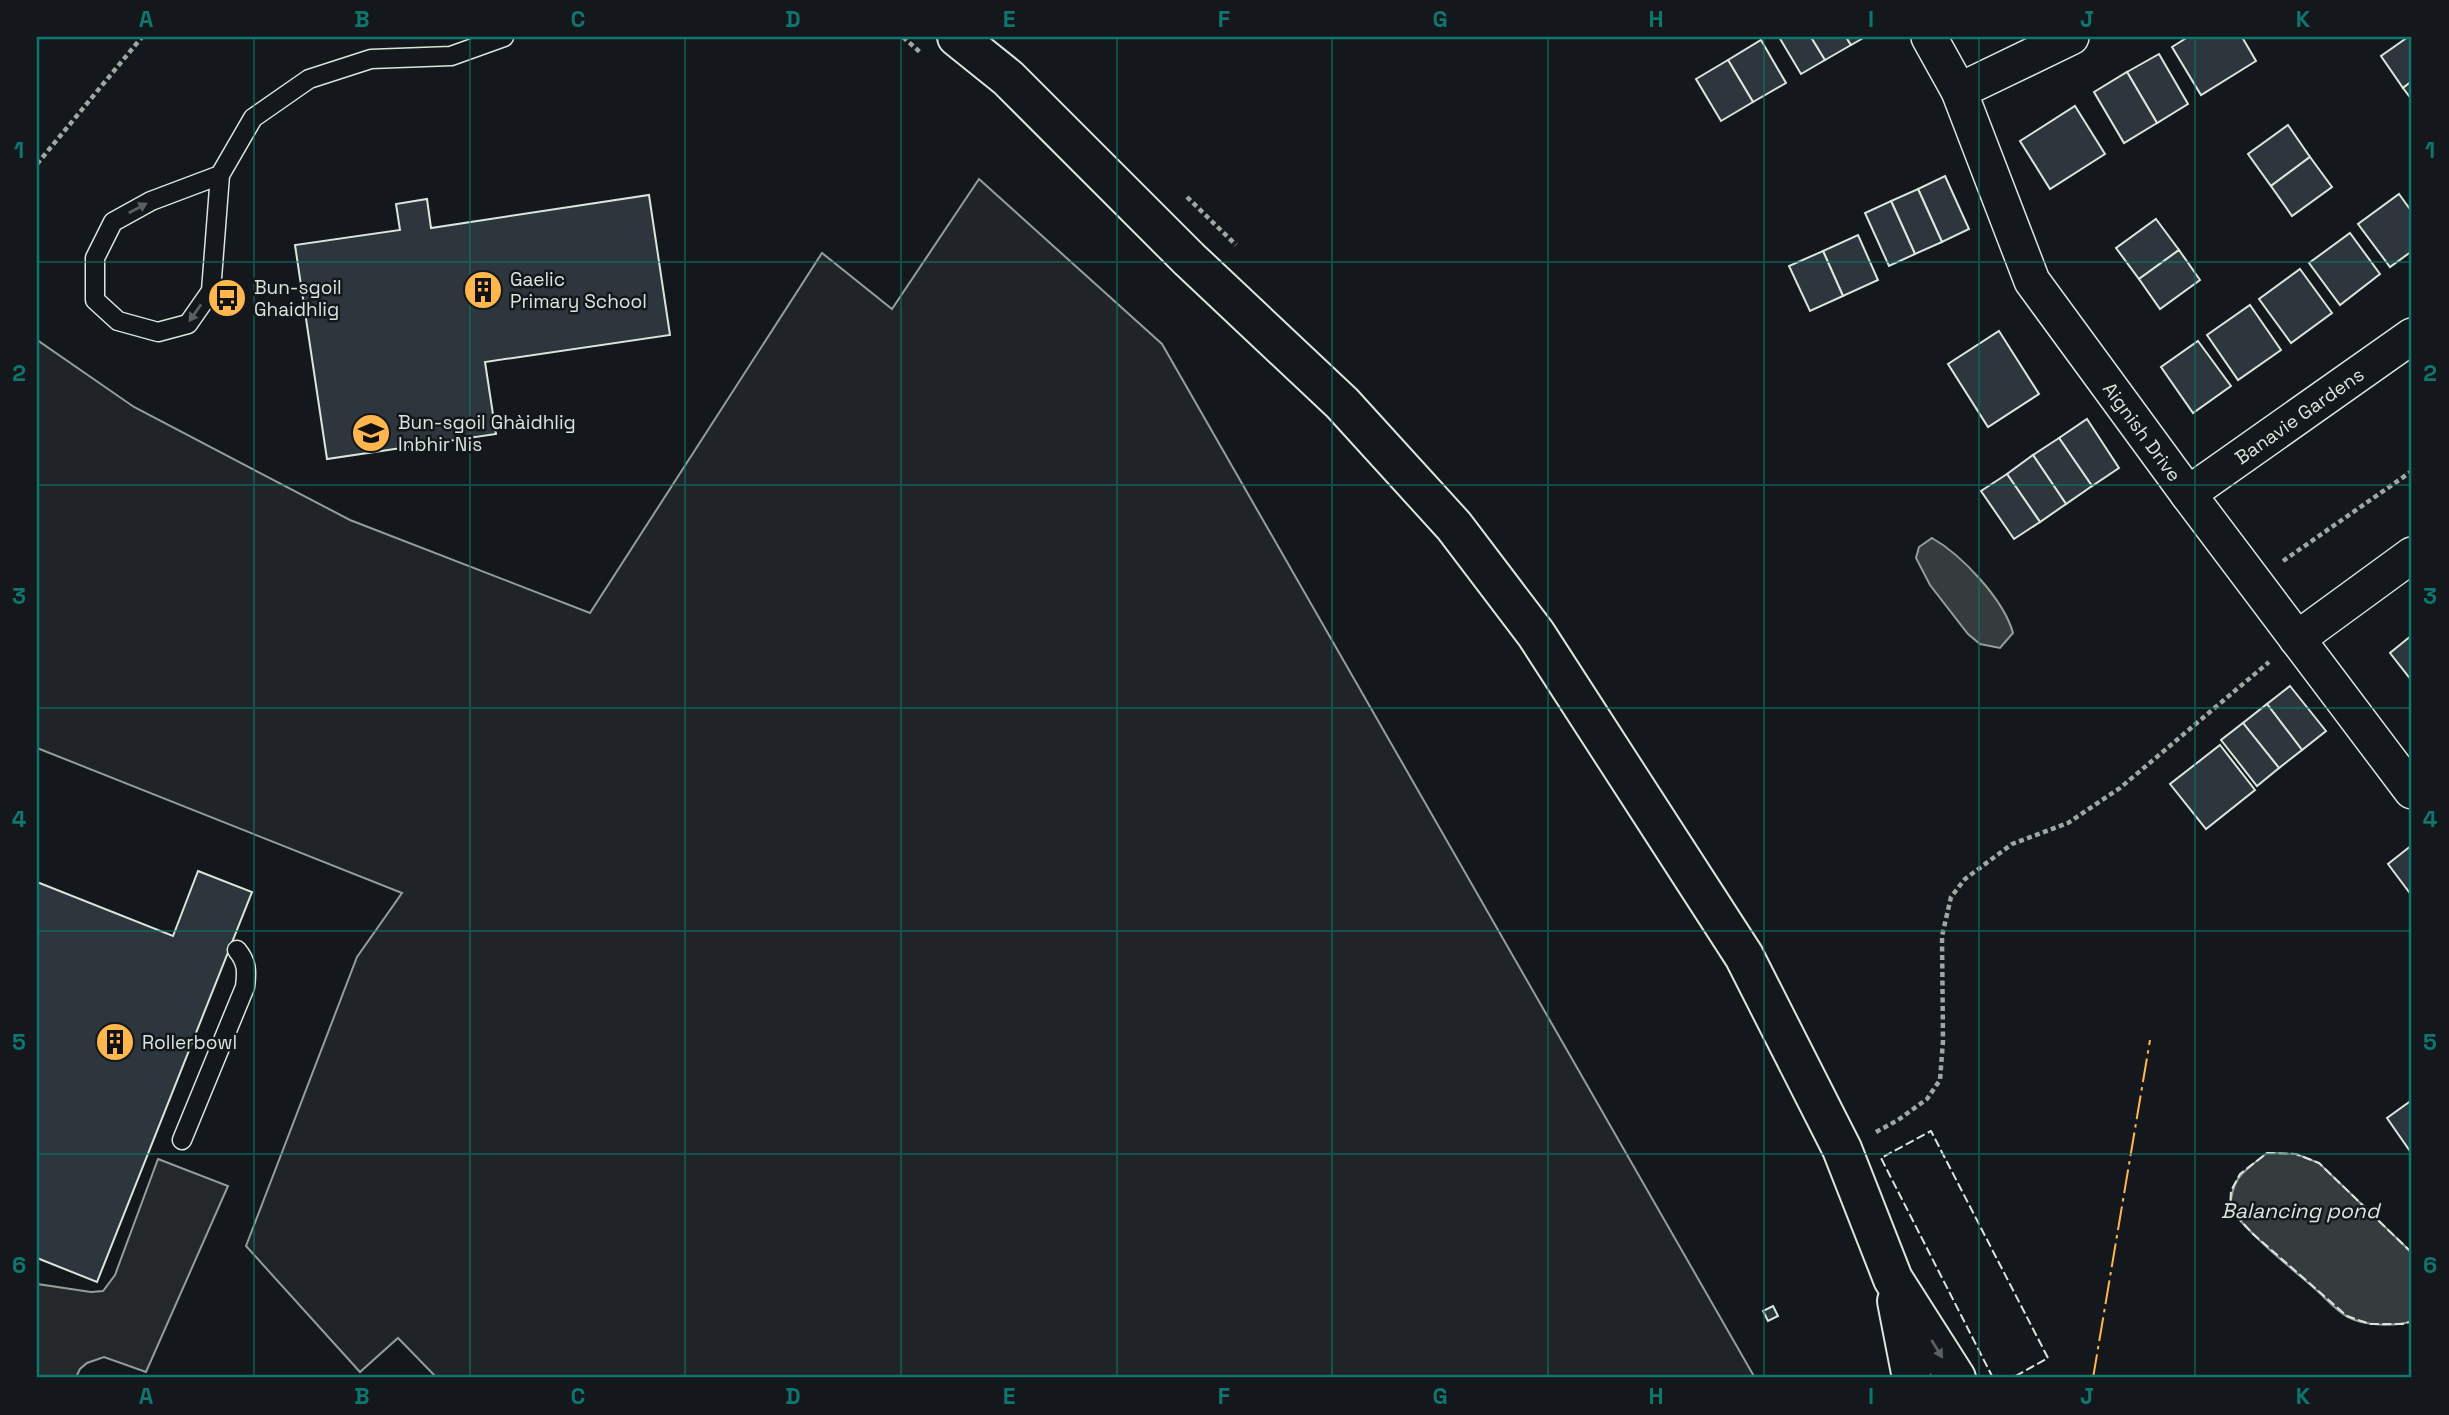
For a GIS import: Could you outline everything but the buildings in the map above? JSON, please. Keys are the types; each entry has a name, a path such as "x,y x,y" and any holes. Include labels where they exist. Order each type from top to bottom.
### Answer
{"main road":[{"path":"957,37 1008,78 1189,259 1342,403 1454,526 1536,634 1744,956 1842,1149 1893,1279 1912,1378"},
{"path":"1893,1279 1956,1378"}],"street":[{"name":"Aignish Drive","path":"1929,37 1959,90 2032,281 2412,792"},
{"path":"1959,90 2071,37"},
{"name":"Banavie Gardens","path":"2188,494 2412,335"},
{"path":"2297,639 2412,555"}],"lane":[{"path":"220,175 150,201 113,222 95,258 94,300 118,321 158,332 188,324 211,290 220,175 253,118 309,79 371,59 451,56 493,39"},
{"path":"182,1140 245,987 245,960 237,950"}],"path":[{"path":"37,164 142,37"},
{"path":"903,37 923,55"},
{"path":"2254,582 2412,471"},
{"path":"1866,1138 1898,1121 1927,1099 1940,1080 1943,1041 1942,936 1951,897 1965,879 2012,844 2068,823 2120,788 2297,639"}],"shaded area":[{"path":"979,179 1162,344 1755,1378 437,1378 398,1338 360,1372 246,1246 357,957 402,893 37,748 37,340 134,407 350,520 590,613 822,253 892,309"},
{"path":"158,1159 228,1186 146,1372 104,1357 87,1363 80,1369 76,1377 78,1378 37,1378 37,1284 91,1292 103,1291 115,1275"}],"water":[{"path":"1932,538 1968,567 2001,607 2013,633 2000,648 1980,644 1968,634 1930,585 1916,558 1919,547"},
{"name":"Balancing pond","path":"2267,1153 2296,1154 2319,1163 2412,1253 2412,1321 2380,1325 2355,1320 2344,1314 2260,1241 2230,1209 2236,1182 2245,1170"}],"fence":[{"path":"1993,1378 1881,1158 1931,1131 2048,1358 2012,1378"},
{"path":"2412,1253 2319,1163 2296,1154 2267,1153 2240,1174 2231,1191 2230,1209 2252,1233 2347,1316 2370,1324 2404,1324 2412,1321"}],"power":[{"path":"2093,1378 2150,1040"}],"place":[{"name":"Gaelic Primary School","path":"483,290"},
{"name":"Bun-sgoil Ghaidhlig","path":"227,298"},
{"name":"Bun-sgoil Ghàidhlig Inbhir Nis","path":"371,433"},
{"name":"Rollerbowl","path":"115,1042"}]}
